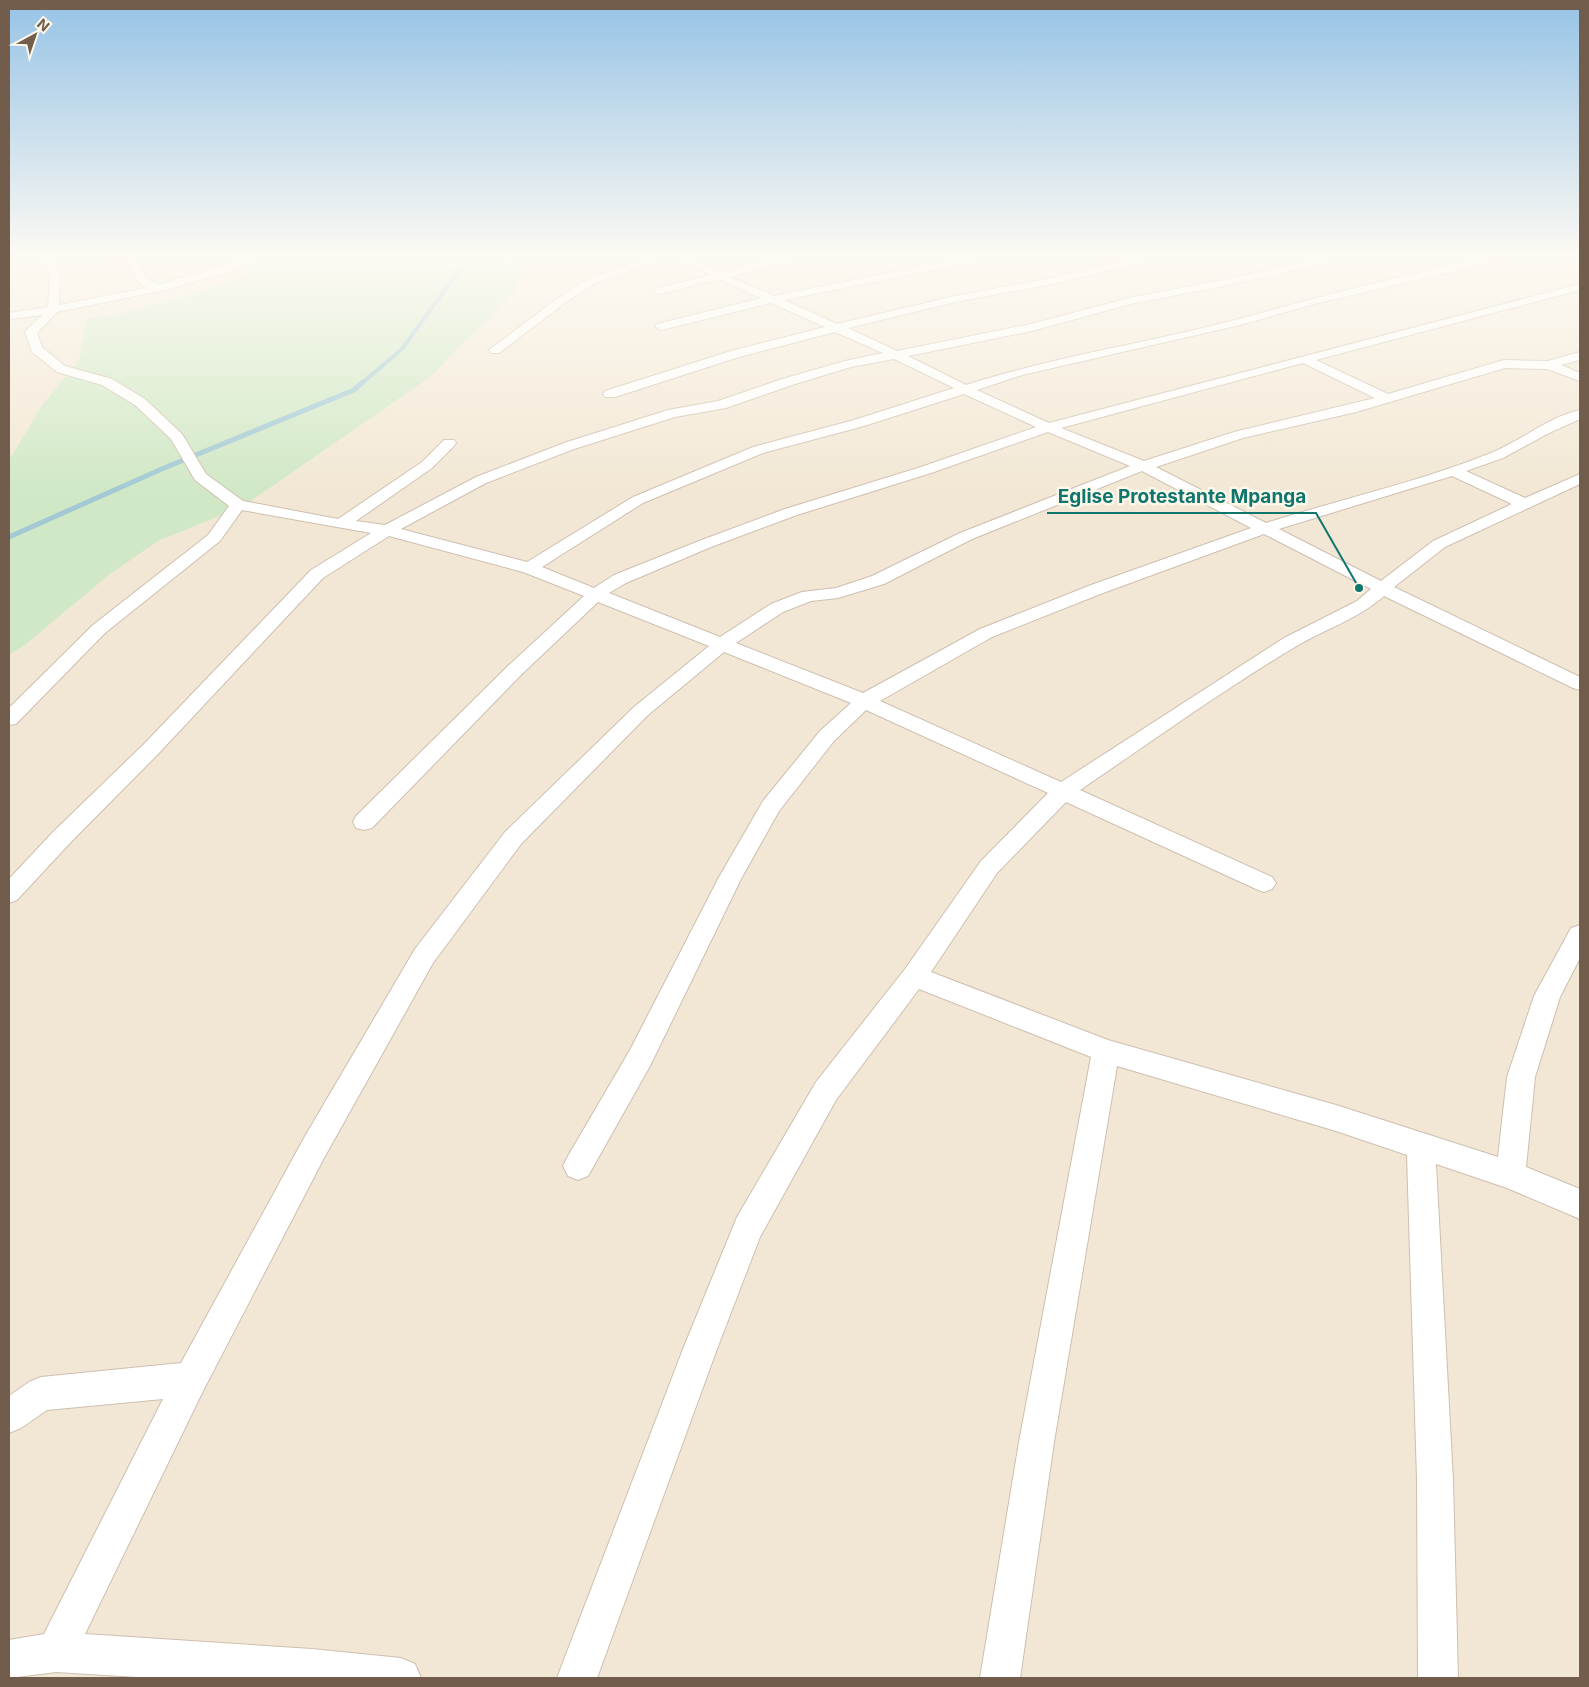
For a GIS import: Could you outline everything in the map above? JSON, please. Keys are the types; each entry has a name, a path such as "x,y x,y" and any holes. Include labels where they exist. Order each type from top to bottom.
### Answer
{"street":[{"path":"32,337 36,349 61,369 106,382 140,402 176,437 200,477 238,506 387,530 529,568 864,701 1264,883"},
{"path":"495,350 513,337"},
{"path":"610,394 736,354 802,337"},
{"path":"855,337 895,354 1011,412 1143,466 1382,588 1580,684"},
{"path":"9,894 61,838 151,749 317,574 387,530 481,480 569,446 673,413 721,405 822,372 895,354 983,337"},
{"path":"529,568 638,500 748,454 966,390 1019,372 1175,337"},
{"path":"364,822 515,670 596,594 620,579 705,544 791,512 926,470 1070,420 1389,337"},
{"path":"56,1652 191,1379 314,1148 424,956 513,838 641,711 722,645 777,608 808,596 838,593 878,580 966,536 1143,466 1238,434 1350,409 1504,364 1549,365 1580,356"},
{"path":"1304,359 1386,398"},
{"path":"1549,365 1580,377"},
{"path":"578,1166 640,1058 726,888 771,806 827,736 864,701 986,633 1098,589 1265,528 1355,500 1422,482 1498,455 1544,430 1580,414"},
{"path":"342,524 427,466 449,443"},
{"path":"1453,471 1525,504"},
{"path":"577,1678 700,1349 748,1228 826,1091 914,976 989,867 1062,792 1202,698 1290,642 1363,605 1439,544 1580,478"},
{"path":"9,719 99,629 214,538 238,506"},
{"path":"1510,1175 1522,1077 1547,996 1580,935"},
{"path":"914,976 1106,1051 1336,1118 1510,1175 1580,1204"},
{"path":"1000,1678 1039,1430 1106,1051"},
{"path":"1422,1146 1435,1480 1438,1678"},
{"path":"9,1416 41,1394 191,1379"},
{"path":"9,1660 56,1652 312,1668 401,1678"}],"shaded area":[{"path":"9,337 84,337 79,360 42,405 13,454 9,456"},
{"path":"457,337 1580,337 1580,1678 9,1678 9,655 25,645 109,575 158,541 242,507"}],"green space":[{"path":"83,337 470,337 430,377 242,507 158,541 109,575 25,645 9,655 9,456 13,454 42,405 79,360"}],"waterway":[{"path":"361,384 402,349 411,337"},
{"path":"9,537 164,468 354,390 362,383"}],"place":[{"name":"Eglise Protestante Mpanga","path":"1359,588"}]}
